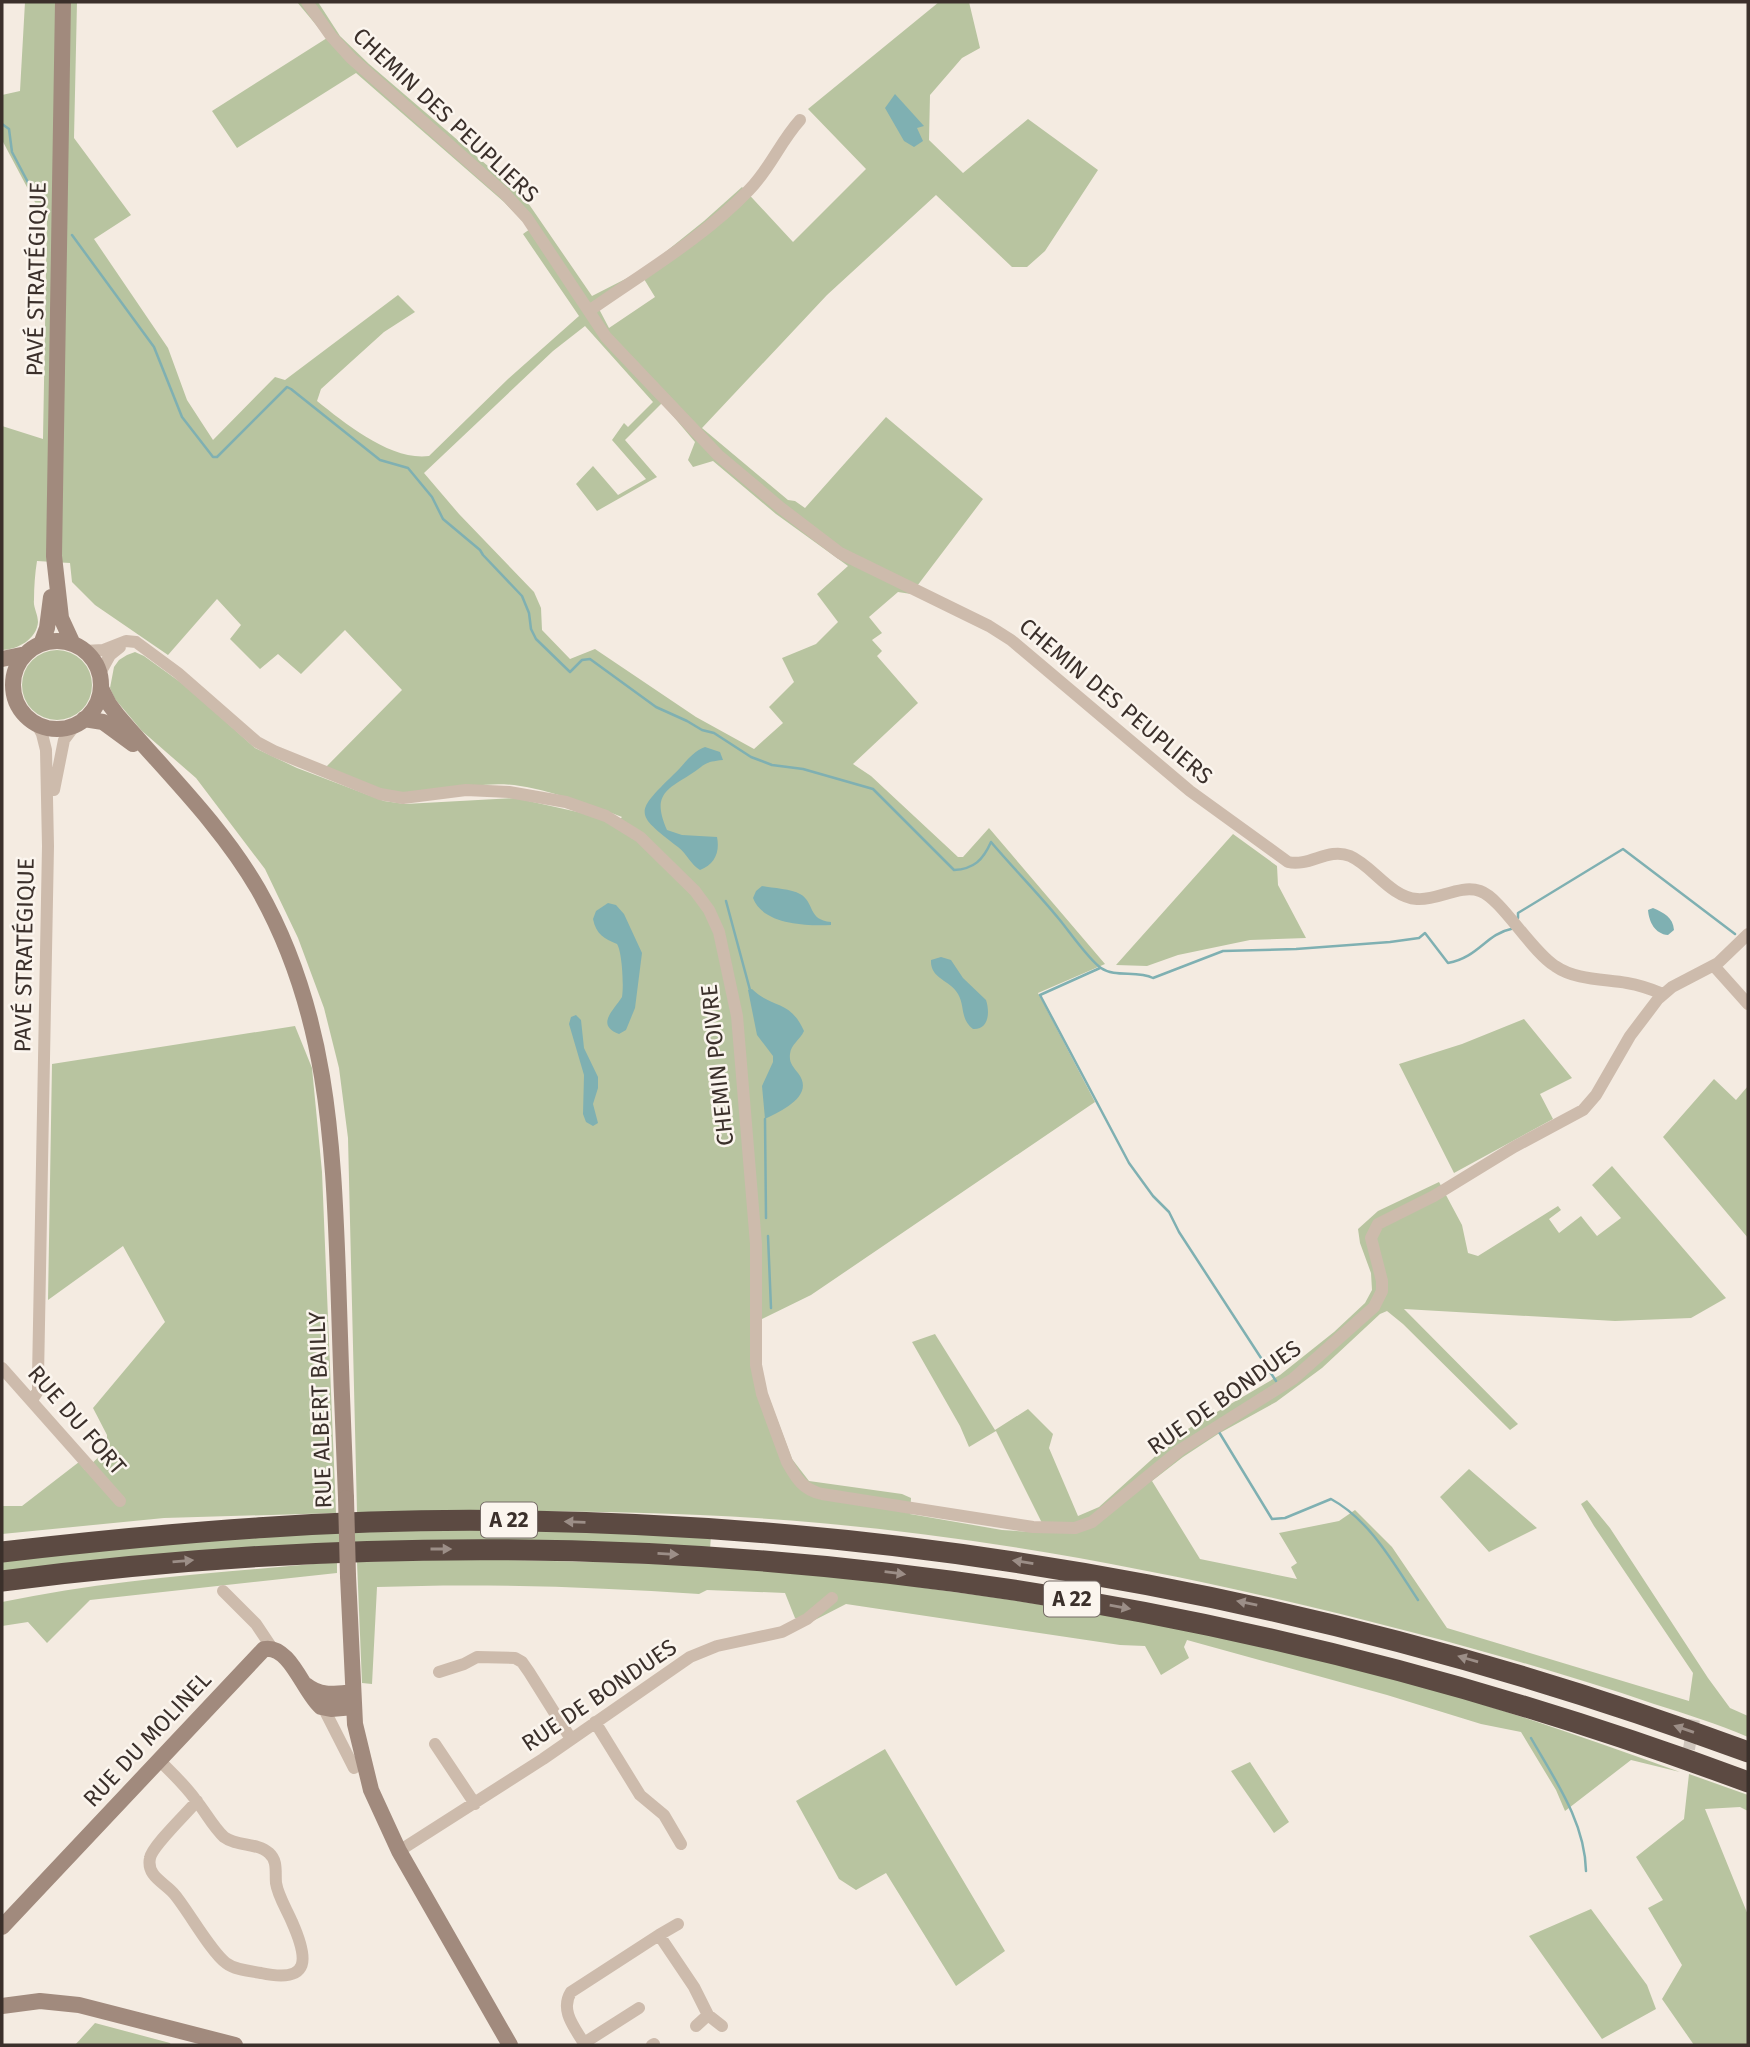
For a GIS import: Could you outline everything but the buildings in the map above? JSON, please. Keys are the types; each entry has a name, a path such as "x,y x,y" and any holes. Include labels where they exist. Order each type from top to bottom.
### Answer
{"highway":[{"name":"A 22","path":"2,1552 141,1537 302,1525 512,1520 657,1525 797,1534 984,1556 1167,1587 1381,1635 1570,1690 1748,1752"},
{"path":"2,1541 195,1526 302,1525"},
{"name":"A 22","path":"2,1581 115,1567 337,1551 551,1549 736,1558 949,1580 1153,1613 1372,1662 1529,1707 1748,1782"},
{"path":"2,1593 86,1577 115,1567"}],"main road":[{"name":"PAVÉ STRATÉGIQUE","path":"40,644 48,624 54,556 63,2"},
{"name":"PAVÉ STRATÉGIQUE","path":"54,556 61,618 79,647"},
{"path":"2,659 26,654 40,644 57,641 79,647 94,661 100,681 97,703 80,722 53,728 36,723 23,712 2,679"},
{"path":"16,698 15,675 26,654"},
{"name":"RUE ALBERT BAILLY","path":"100,681 109,704 223,836 264,901 298,975 317,1044 327,1102 333,1172 353,1699 358,1739 368,1783 380,1814 506,2040"},
{"name":"RUE ALBERT BAILLY","path":"80,722 100,721 117,732 183,791"},
{"path":"272,1648 283,1655 314,1700 324,1709 353,1699"},
{"name":"RUE DU MOLINEL","path":"2,1927 260,1651 272,1648"},
{"path":"306,1685 315,1692 353,1699"},
{"path":"2,2006 33,2002 68,2003 184,2039 235,2045"}],"street":[{"name":"CHEMIN DES PEUPLIERS","path":"307,2 331,36 351,58 504,193 527,218 607,338 718,455 840,553 989,626 1011,640 1190,791 1288,862 1298,863 1332,853 1347,855 1398,892 1411,898 1428,899 1470,890 1480,891 1493,900 1540,954 1556,968 1574,975 1634,984 1663,993"},
{"path":"589,311 676,251 725,213 766,170 783,138 800,120"},
{"path":"79,647 103,650 126,641 140,644"},
{"path":"100,681 116,649 125,644 140,644"},
{"name":"CHEMIN POIVRE","path":"140,644 178,673 243,732 274,751 390,797 466,790 509,792 588,809 615,820 634,832 701,898 713,917 722,942 740,1037 756,1244 755,1338 758,1376 787,1462 804,1487"},
{"name":"PAVÉ STRATÉGIQUE","path":"48,846 60,752 66,735 80,722"},
{"name":"PAVÉ STRATÉGIQUE","path":"32,1400 37,1391 38,1377 48,846 46,750 36,723"},
{"path":"1663,993 1714,966 1748,934"},
{"path":"1714,966 1748,1004"},
{"name":"RUE DE BONDUES","path":"804,1487 822,1494 1032,1527 1075,1528 1092,1522 1180,1450 1293,1378 1374,1307 1382,1291 1371,1238 1378,1224 1434,1196 1514,1147 1583,1110 1596,1095 1638,1024 1663,993"},
{"name":"RUE DU FORT","path":"2,1368 120,1501"},
{"path":"223,1591 256,1623 272,1648"},
{"name":"RUE DE BONDUES","path":"399,1851 475,1804 690,1657 717,1646 782,1632 807,1619 832,1598"},
{"path":"439,1672 477,1657 514,1658 522,1662 571,1739"},
{"path":"324,1709 354,1768"},
{"path":"595,1722 640,1796 664,1815 681,1844"},
{"path":"436,1753 475,1804"},
{"path":"159,1760 197,1801 224,1836 262,1849 272,1856 276,1867 277,1887 304,1953 301,1966 292,1975 278,1977 228,1965 173,1892 157,1880 151,1870 152,1852 197,1801"},
{"path":"639,2008 584,2044 566,2011 567,1998 571,1992 678,1924"},
{"path":"659,1935 694,1987 708,2015 722,2026"},
{"path":"696,2026 708,2015"}],"green space":[{"path":"25,2 77,2 74,138 131,215 94,239 168,348 187,400 213,440 275,377 285,380 398,295 415,312 384,332 321,389 317,401 355,430 385,447 414,456 429,456 508,379 579,316 523,234 530,229 504,202 356,73 237,148 212,111 327,38 297,2 318,2 340,36 369,64 524,197 592,296 643,270 742,187 793,242 866,169 808,109 939,2 969,2 980,48 962,58 930,95 929,140 963,173 1028,119 1098,170 1045,251 1027,267 1012,267 936,195 827,295 702,428 788,500 805,508 886,417 983,499 911,594 898,592 869,617 882,633 872,640 882,651 877,656 918,703 853,764 871,776 958,857 963,857 989,828 1105,964 1038,993 1095,1102 811,1295 760,1320 762,1379 792,1459 809,1481 902,1494 911,1498 910,1514 1002,1530 1047,1533 996,1431 969,1447 960,1426 912,1342 935,1334 995,1430 1028,1409 1053,1434 1049,1448 1078,1516 1099,1507 1181,1433 1280,1375 1365,1303 1372,1290 1371,1273 1358,1229 1378,1211 1439,1182 1462,1225 1468,1253 1478,1256 1558,1206 1561,1210 1549,1219 1559,1233 1581,1216 1597,1236 1621,1218 1592,1185 1612,1166 1726,1298 1691,1318 1615,1321 1404,1309 1518,1424 1510,1430 1387,1311 1380,1314 1322,1368 1276,1402 1218,1434 1152,1481 1200,1559 1297,1579 1291,1567 1297,1563 1279,1533 1339,1521 1355,1510 1392,1547 1447,1628 1689,1701 1693,1673 1594,1526 1581,1504 1587,1500 1610,1528 1730,1708 1748,1716 1748,1737 1595,1684 1415,1633 1268,1597 1045,1552 895,1531 762,1518 589,1512 357,1512 348,1138 339,1068 324,1008 298,938 265,869 196,778 142,731 115,699 110,688 114,667 119,660 135,652 144,656 187,687 255,748 297,768 384,801 405,804 515,798 618,821 622,817 555,794 514,785 484,785 411,793 387,792 369,787 326,767 402,690 345,630 301,674 278,654 260,669 230,639 241,625 217,599 168,655 95,605 72,582 70,563 37,561 34,603 37,628 25,642 2,650 2,426 43,439 47,217 37,206 2,140 2,95 20,91","holes":["644,279 655,297 609,328 599,309","585,326 653,402 628,427 624,423 612,440 646,479 618,495 593,466 576,484 597,511 657,477 625,440 662,403 695,442 688,460 693,467 713,461 776,514 848,566 817,594 838,622 816,644 782,658 794,682 769,707 783,723 754,749 696,717 595,649 570,659 542,630 541,608 534,592 459,514 424,473 553,351"]},
{"path":"64,650 77,656 86,665 90,671 90,699 82,710 71,718 50,720 32,710 24,699 22,678 32,660 43,652"},
{"path":"1233,834 1277,866 1278,885 1306,938 1250,940 1178,955 1147,966 1116,965"},
{"path":"1524,1019 1572,1078 1540,1094 1553,1119 1454,1173 1399,1064 1462,1044"},
{"path":"295,1026 312,1068 322,1172 336,1513 164,1518 2,1534 2,1506 22,1506 79,1462 85,1470 107,1449 107,1435 93,1408 165,1322 123,1246 48,1300 52,1064"},
{"path":"1714,1079 1736,1100 1748,1086 1748,1238 1663,1137"},
{"path":"1469,1469 1537,1528 1489,1552 1440,1497"},
{"path":"414,1527 711,1535 710,1550 2,1573 2,1560 131,1545"},
{"path":"462,1559 689,1565 824,1575 1123,1618 1291,1652 1401,1680 1576,1735 1680,1772 1631,1760 1565,1811 1556,1790 1521,1732 1481,1724 1187,1640 1184,1647 1189,1658 1161,1675 1145,1646 1120,1645 846,1604 811,1622 795,1618 785,1593 707,1590 699,1594 498,1586 377,1587 372,1684 362,1683 357,1562"},
{"path":"337,1562 337,1573 90,1600 47,1643 28,1622 2,1626 2,1602 43,1594 169,1577"},
{"path":"885,1749 1005,1951 956,1986 886,1873 856,1890 839,1879 796,1801"},
{"path":"1250,1762 1289,1822 1274,1833 1231,1771"},
{"path":"1689,1774 1748,1795 1748,1811 1740,1807 1705,1809 1748,1915 1748,2045 1694,2045 1662,1999 1682,1965 1648,1908 1663,1900 1636,1857 1684,1819"},
{"path":"1591,1909 1647,1985 1656,2009 1602,2039 1529,1936"},
{"path":"95,2023 170,2043 171,2045 75,2045"}],"water":[{"path":"895,94 924,126 917,128 923,141 914,147 904,141 885,108"},
{"path":"705,747 720,752 723,760 707,763 679,781 667,791 661,803 667,830 682,835 717,837 715,857 700,870 647,820 645,813 646,806 660,788 691,756"},
{"path":"762,886 800,894 808,901 818,918 831,922 831,925 787,922 766,914 753,898"},
{"path":"608,903 616,905 624,914 642,953 635,1008 626,1030 619,1034 608,1026 607,1022 622,997 620,954 617,944 598,932 593,919 596,911"},
{"path":"1653,908 1672,922 1674,930 1668,935 1656,930 1651,923 1648,910"},
{"path":"941,957 951,960 963,978 986,1000 988,1015 982,1027 973,1029 969,1025 955,989 934,971 931,960"},
{"path":"752,989 767,1000 787,1009 799,1021 804,1031 792,1047 790,1057 803,1089 794,1102 765,1119 762,1086 773,1056 757,1035 748,990"},
{"path":"576,1015 581,1020 584,1048 598,1077 593,1104 598,1123 593,1126 586,1122 583,1114 584,1075 569,1024 571,1017"}],"waterway":[{"path":"2,124 9,129 12,152 32,190"},
{"path":"72,235 154,347 182,417 213,457 217,457 287,387 291,389 380,460 408,468 432,497 443,519 480,550 522,596 536,639 570,672 582,660 590,659 656,707 702,730 714,733 751,757 772,765 803,769 873,789 954,870 967,868 977,862 991,842 1091,959 1107,971 1153,978 1223,951 1390,942 1419,938 1425,933 1448,963 1467,956 1495,936 1511,929"},
{"path":"1518,918 1518,913 1623,849 1735,934"},
{"path":"726,901 750,990"},
{"path":"1100,968 1040,995 1129,1163 1153,1196 1169,1212 1179,1232 1276,1381"},
{"path":"765,1119 766,1218"},
{"path":"768,1236 771,1308"},
{"path":"1219,1432 1272,1519 1285,1518 1331,1499 1345,1508 1369,1531 1418,1600"},
{"path":"1531,1738 1574,1818 1586,1871"}],"tunnel":[{"path":"1686,1767 1694,1719"}]}
